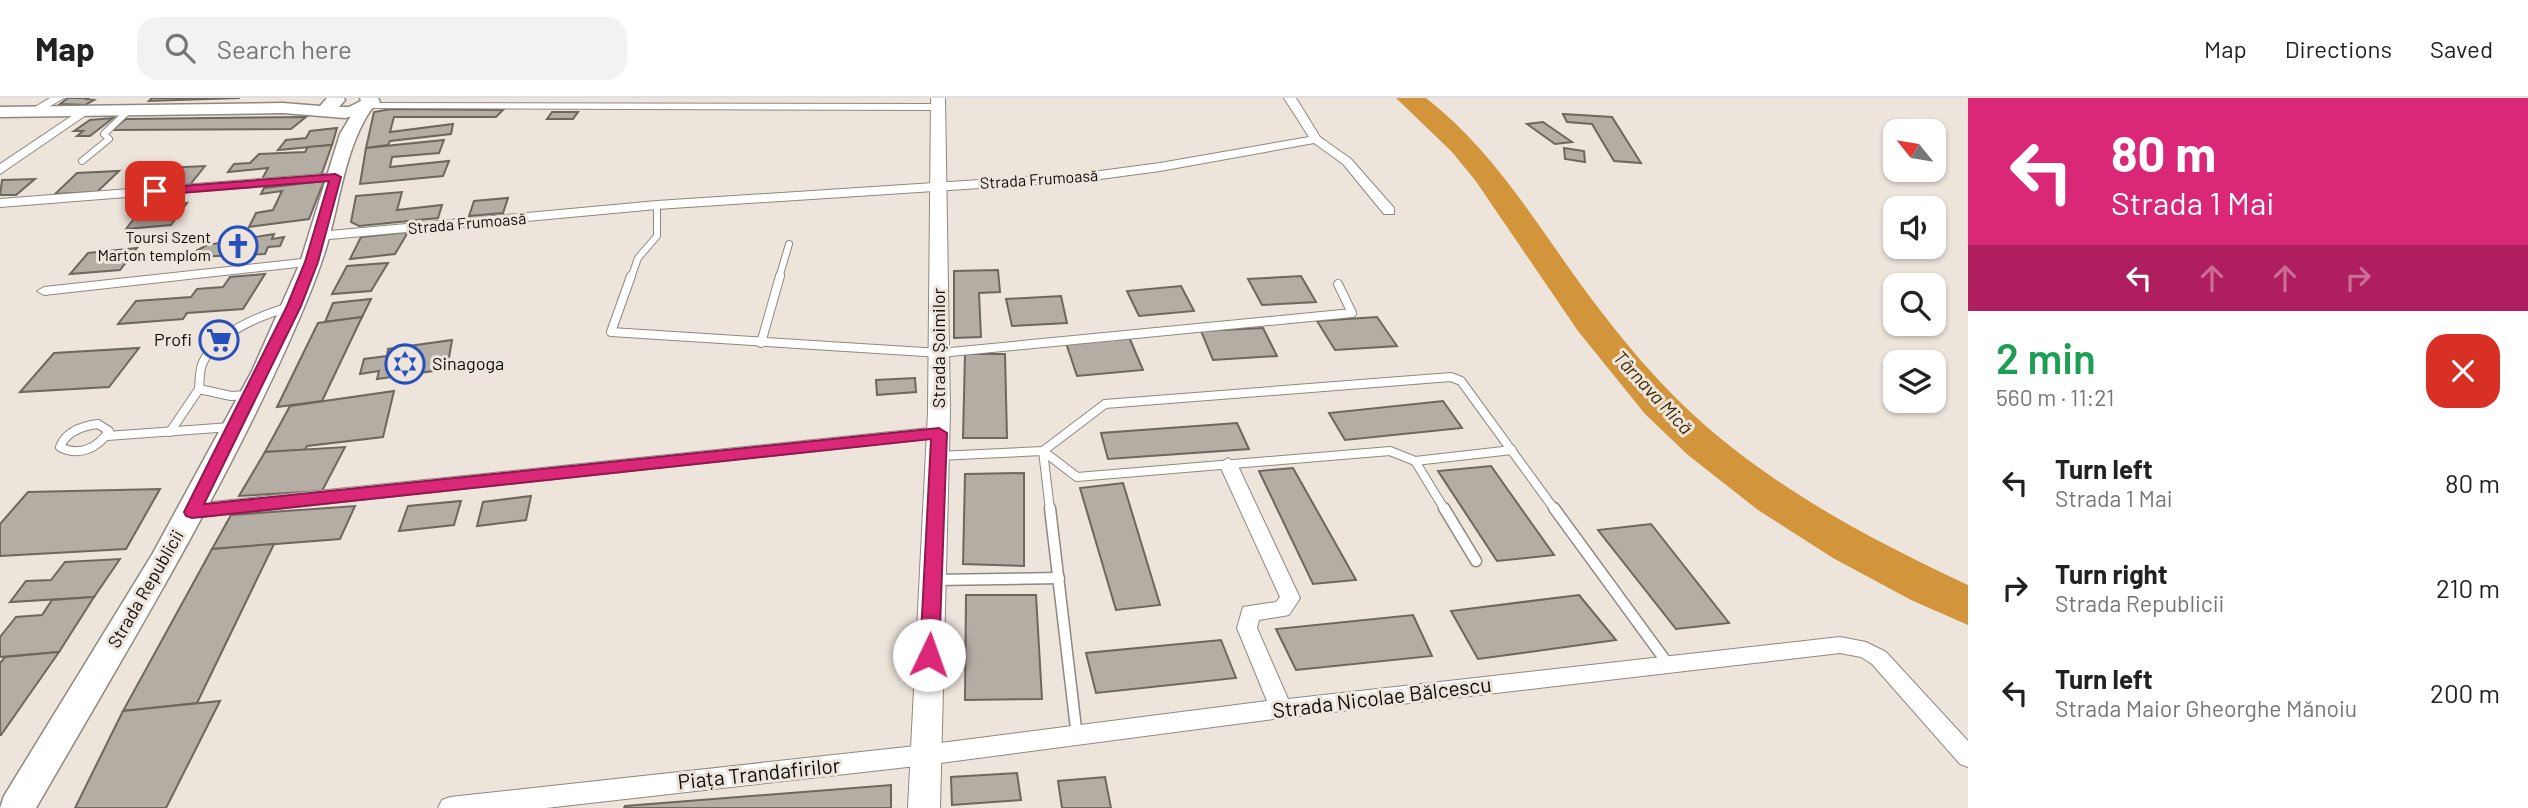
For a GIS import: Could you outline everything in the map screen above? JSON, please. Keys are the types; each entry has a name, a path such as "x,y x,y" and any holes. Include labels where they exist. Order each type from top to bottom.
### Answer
{"main road":[{"path":"4,115 129,110 349,108"},
{"name":"Strada Republicii","path":"17,808 192,512 294,306 319,236 335,177 349,108"}],"street":[{"path":"32,113 58,98"},
{"path":"1290,98 1316,139 1332,147 1346,160 1389,211"},
{"path":"349,108 797,102 937,103"},
{"name":"Strada Șoimilor","path":"924,808 940,353 937,103"},
{"path":"0,170 86,111"},
{"name":"Strada Frumoasă","path":"319,236 657,205 1126,172 1316,139"},
{"path":"0,203 335,177"},
{"path":"44,291 311,262"},
{"path":"192,512 938,445"},
{"path":"1228,464 1290,598 1282,609 1250,613 1247,628 1280,709"},
{"name":"Strada Nicolae Bălcescu","path":"925,755 1280,709 1840,645 1866,650 1879,658 1968,757"},
{"name":"Piața Trandafirilor","path":"450,808 592,800 925,755"}],"lane":[{"path":"82,161 106,143 109,139 104,134 106,129 129,110"},
{"path":"657,205 657,236 638,257 611,332 940,353 1352,313 1338,284"},
{"path":"761,343 789,244"},
{"path":"170,432 199,389 203,362 217,345 246,323 274,310 294,306"},
{"path":"1043,451 1105,404 1442,376 1461,381 1669,666"},
{"path":"199,389 231,396 252,394"},
{"path":"107,436 108,428 91,425 68,434 60,447 68,451 82,450 107,436 236,427"},
{"path":"938,445 1043,451 1077,477 1390,451 1415,461 1512,450"},
{"path":"1043,451 1077,737"},
{"path":"1415,461 1476,561"},
{"path":"933,580 1059,578"}],"building":[{"path":"68,98 94,100 85,105 60,104"},
{"path":"152,98 240,98 149,101"},
{"path":"391,109 503,110 496,117 394,117 390,132 453,124 451,134 390,141 388,145 366,148 374,112"},
{"path":"552,112 578,112 573,119 547,119"},
{"path":"1563,114 1612,117 1641,163 1614,161 1592,124 1567,122"},
{"path":"306,117 291,129 112,130 126,119"},
{"path":"113,118 90,136 77,136 83,131 74,131 90,120"},
{"path":"1543,122 1572,142 1555,144 1527,124"},
{"path":"337,128 332,145 278,150 286,140 306,138 310,131"},
{"path":"444,140 439,153 392,157 390,167 449,161 443,176 360,184 366,148"},
{"path":"332,145 322,173 316,176 261,181 268,168 228,172 234,164 250,163 259,154 305,152 308,147"},
{"path":"1564,148 1584,151 1585,162 1565,159"},
{"path":"205,166 189,186 144,188 163,168"},
{"path":"119,171 97,192 55,194 77,173"},
{"path":"35,179 16,195 0,195 2,180"},
{"path":"324,181 309,219 249,227 256,213 273,210 282,191 261,194 264,188"},
{"path":"402,192 397,210 442,205 438,218 359,226 351,222 356,196"},
{"path":"508,198 503,213 469,216 474,201"},
{"path":"187,203 171,225 126,229 143,207"},
{"path":"408,232 395,254 350,259 361,237"},
{"name":"Toursi Szent Marton templom","path":"274,234 272,239 284,237 280,246 268,247 265,254 193,257 192,253 207,245"},
{"path":"137,248 120,270 70,274 88,253"},
{"path":"388,263 371,291 332,294 347,266"},
{"path":"998,270 1000,292 979,293 981,337 954,338 954,271"},
{"path":"265,274 243,309 187,313 183,319 118,324 136,301 191,297 197,289 223,287 230,277"},
{"path":"1301,276 1316,302 1262,305 1248,279"},
{"path":"1181,286 1194,311 1139,316 1127,291"},
{"path":"1061,296 1067,323 1012,326 1006,299"},
{"path":"371,299 362,317 325,322 333,303"},
{"path":"362,317 322,401 277,407 318,323"},
{"path":"1377,317 1397,346 1335,350 1317,321"},
{"path":"1263,328 1277,356 1213,360 1201,331"},
{"path":"1129,337 1143,370 1077,376 1066,343"},
{"name":"Sinagoga","path":"452,340 447,369 377,379 379,371 360,374 364,359 387,356 388,349"},
{"path":"139,348 109,387 20,392 54,353"},
{"path":"965,354 1005,354 1007,438 963,438"},
{"path":"915,378 916,392 877,395 876,380"},
{"path":"394,391 383,437 307,446 305,450 265,452 290,406"},
{"path":"1443,401 1462,428 1345,440 1329,413"},
{"path":"1237,423 1249,449 1108,459 1101,433"},
{"path":"345,447 322,491 239,496 265,452"},
{"path":"1491,466 1554,555 1497,561 1438,471"},
{"path":"1293,468 1356,580 1313,584 1259,471"},
{"path":"1024,473 1024,566 963,564 965,474"},
{"path":"1123,483 1160,605 1116,610 1080,488"},
{"path":"160,489 126,549 0,556 0,524 28,492"},
{"path":"531,496 526,520 477,526 483,502"},
{"path":"461,501 454,525 399,531 408,506"},
{"path":"355,506 340,539 212,549 231,515"},
{"path":"1651,524 1729,623 1676,629 1598,530"},
{"path":"274,544 197,703 123,711 212,549"},
{"path":"120,559 94,597 10,602 26,581 51,580 65,562"},
{"path":"966,595 1036,595 1042,699 965,700"},
{"path":"1579,595 1616,640 1478,659 1451,611"},
{"path":"94,597 59,652 0,657 0,637 16,617 42,615 52,600"},
{"path":"1413,615 1432,656 1296,670 1276,629"},
{"path":"1221,640 1236,678 1096,693 1086,653"},
{"path":"59,652 0,735 0,663 5,657"},
{"path":"220,701 166,808 75,808 123,711"},
{"path":"1017,773 1021,800 952,805 951,777"},
{"path":"1105,777 1111,808 1062,808 1058,781"},
{"path":"891,785 891,808 624,808 625,806"}],"waterway":[{"name":"Târnava Mică","path":"1409,98 1437,120 1486,174 1591,323 1670,416 1738,473 1811,523 1889,567 1968,606"}],"place":[{"name":"Toursi Szent Marton templom","path":"238,246"},
{"name":"Profi","path":"219,340"},
{"name":"Sinagoga","path":"405,364"}],"route":[{"path":"155,191 335,177 311,262 294,306 192,512 939,433 929,655"}]}
